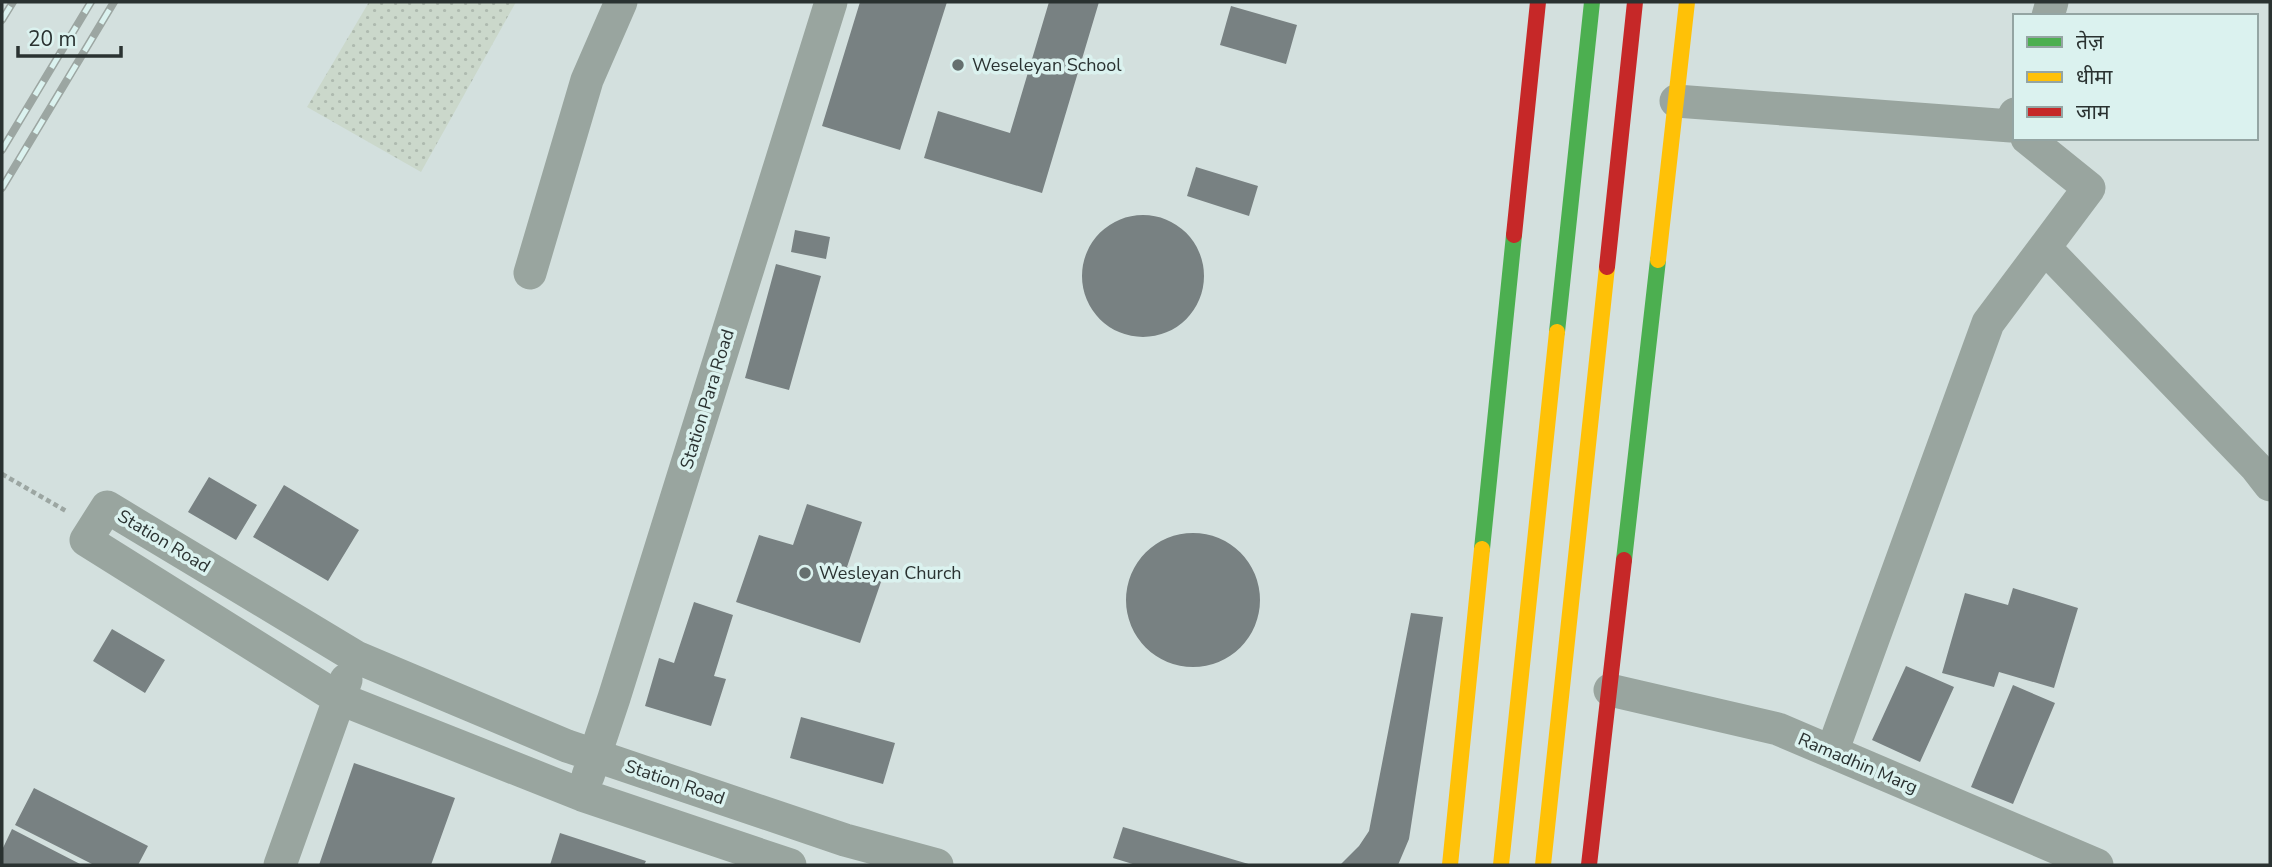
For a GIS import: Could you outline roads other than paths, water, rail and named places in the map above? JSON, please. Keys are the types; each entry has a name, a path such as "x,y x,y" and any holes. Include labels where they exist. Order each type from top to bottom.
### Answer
{"street":[{"path":"530,273 587,80 621,2"},
{"name":"Station Para Road","path":"582,795 831,2"},
{"path":"1450,865 1538,2"},
{"path":"1501,865 1592,2"},
{"path":"1543,865 1635,2"},
{"path":"1589,865 1687,2"},
{"path":"1676,101 2013,127"},
{"path":"1832,752 1989,323 2090,188 2033,140"},
{"path":"2045,248 2256,467 2270,485"},
{"name":"Station Road","path":"790,865 582,795 338,698 86,540 107,507 356,657 594,755 869,856 937,865"},
{"path":"280,865 338,698 356,657"},
{"name":"Ramadhin Marg","path":"1610,690 1777,729 2097,865"}],"railway":[{"path":"2,20 13,2"},
{"path":"2,150 91,2"},
{"path":"2,188 114,2"}],"place":[{"name":"Weseleyan School","path":"958,65"},
{"name":"Wesleyan Church","path":"805,573"}]}
